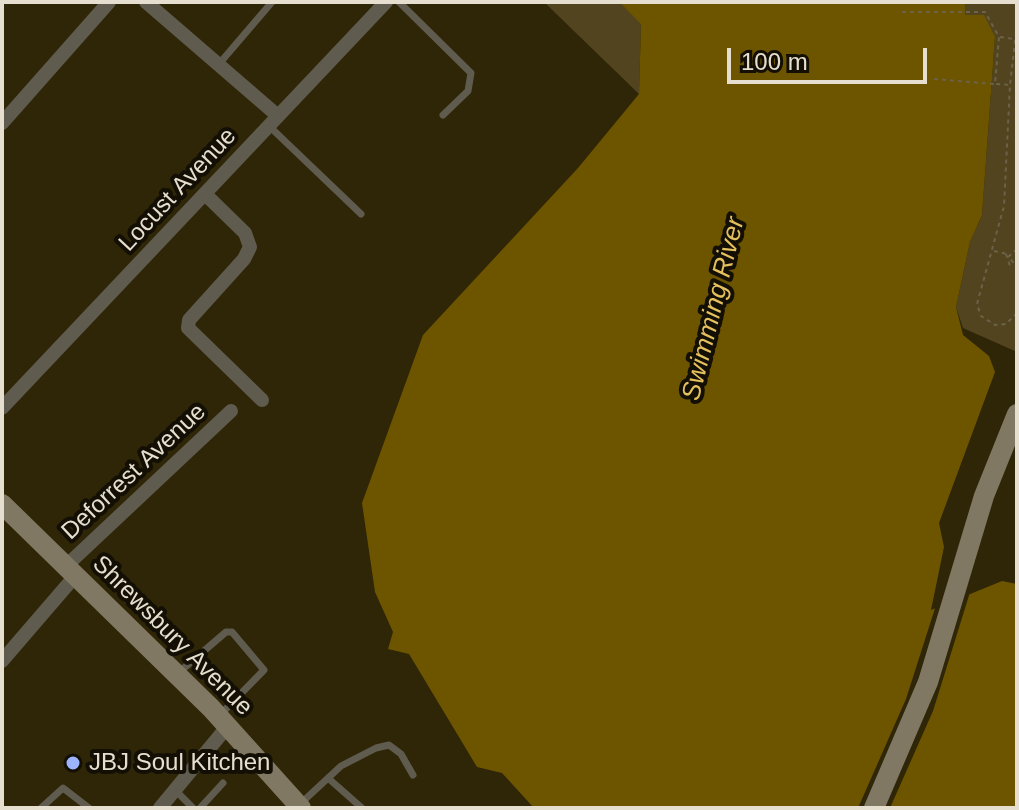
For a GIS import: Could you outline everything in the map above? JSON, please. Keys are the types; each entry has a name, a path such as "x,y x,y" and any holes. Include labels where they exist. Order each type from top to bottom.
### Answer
{"main road":[{"path":"874,808 928,682 966,553 992,475 1017,414"},
{"name":"Shrewsbury Avenue","path":"2,504 176,674 299,807"}],"street":[{"path":"2,123 109,2"},
{"path":"146,2 218,64 274,121"},
{"name":"Locust Avenue","path":"2,408 385,2"},
{"path":"205,194 245,233 250,247 244,259 189,320 188,328 262,400"},
{"name":"Deforrest Avenue","path":"2,661 71,570 231,411"},
{"path":"160,808 223,722"}],"lane":[{"path":"218,64 272,2"},
{"path":"399,2 471,73 468,91 443,115"},
{"path":"274,121 361,214"},
{"path":"176,674 226,632 232,632 264,670 223,722"},
{"path":"299,807 341,766 376,748 389,745 401,754 413,775"},
{"path":"328,778 362,808"},
{"path":"200,808 223,783"},
{"path":"41,808 63,788 89,808"},
{"path":"175,790 193,808"}],"path":[{"path":"902,12 985,12 999,37 995,84"},
{"path":"1017,24 1010,85 1004,206 977,298 979,312 995,325 1006,324 1017,313"},
{"path":"999,37 1014,39"},
{"path":"934,79 1010,85"},
{"path":"992,250 1007,254 1017,249"},
{"path":"1007,254 1006,261 1017,266"}],"shaded area":[{"path":"544,2 619,2 641,23 639,94"},
{"path":"965,2 1017,2 1017,352 963,328 956,307 970,242 982,215 995,37 965,16"}],"water":[{"name":"Swimming River","path":"619,2 965,2 965,15 984,15 995,37 982,215 970,242 956,307 963,335 989,356 995,372 939,523 944,547 931,610 1002,581 1017,584 1017,808 534,808 502,773 477,767 409,654 388,649 393,632 375,592 362,503 423,335 578,168 639,94 641,24"}],"pier":[{"path":"971,589 933,711 890,808 858,808 906,699 937,602"}],"place":[{"name":"JBJ Soul Kitchen","path":"73,763"}]}
